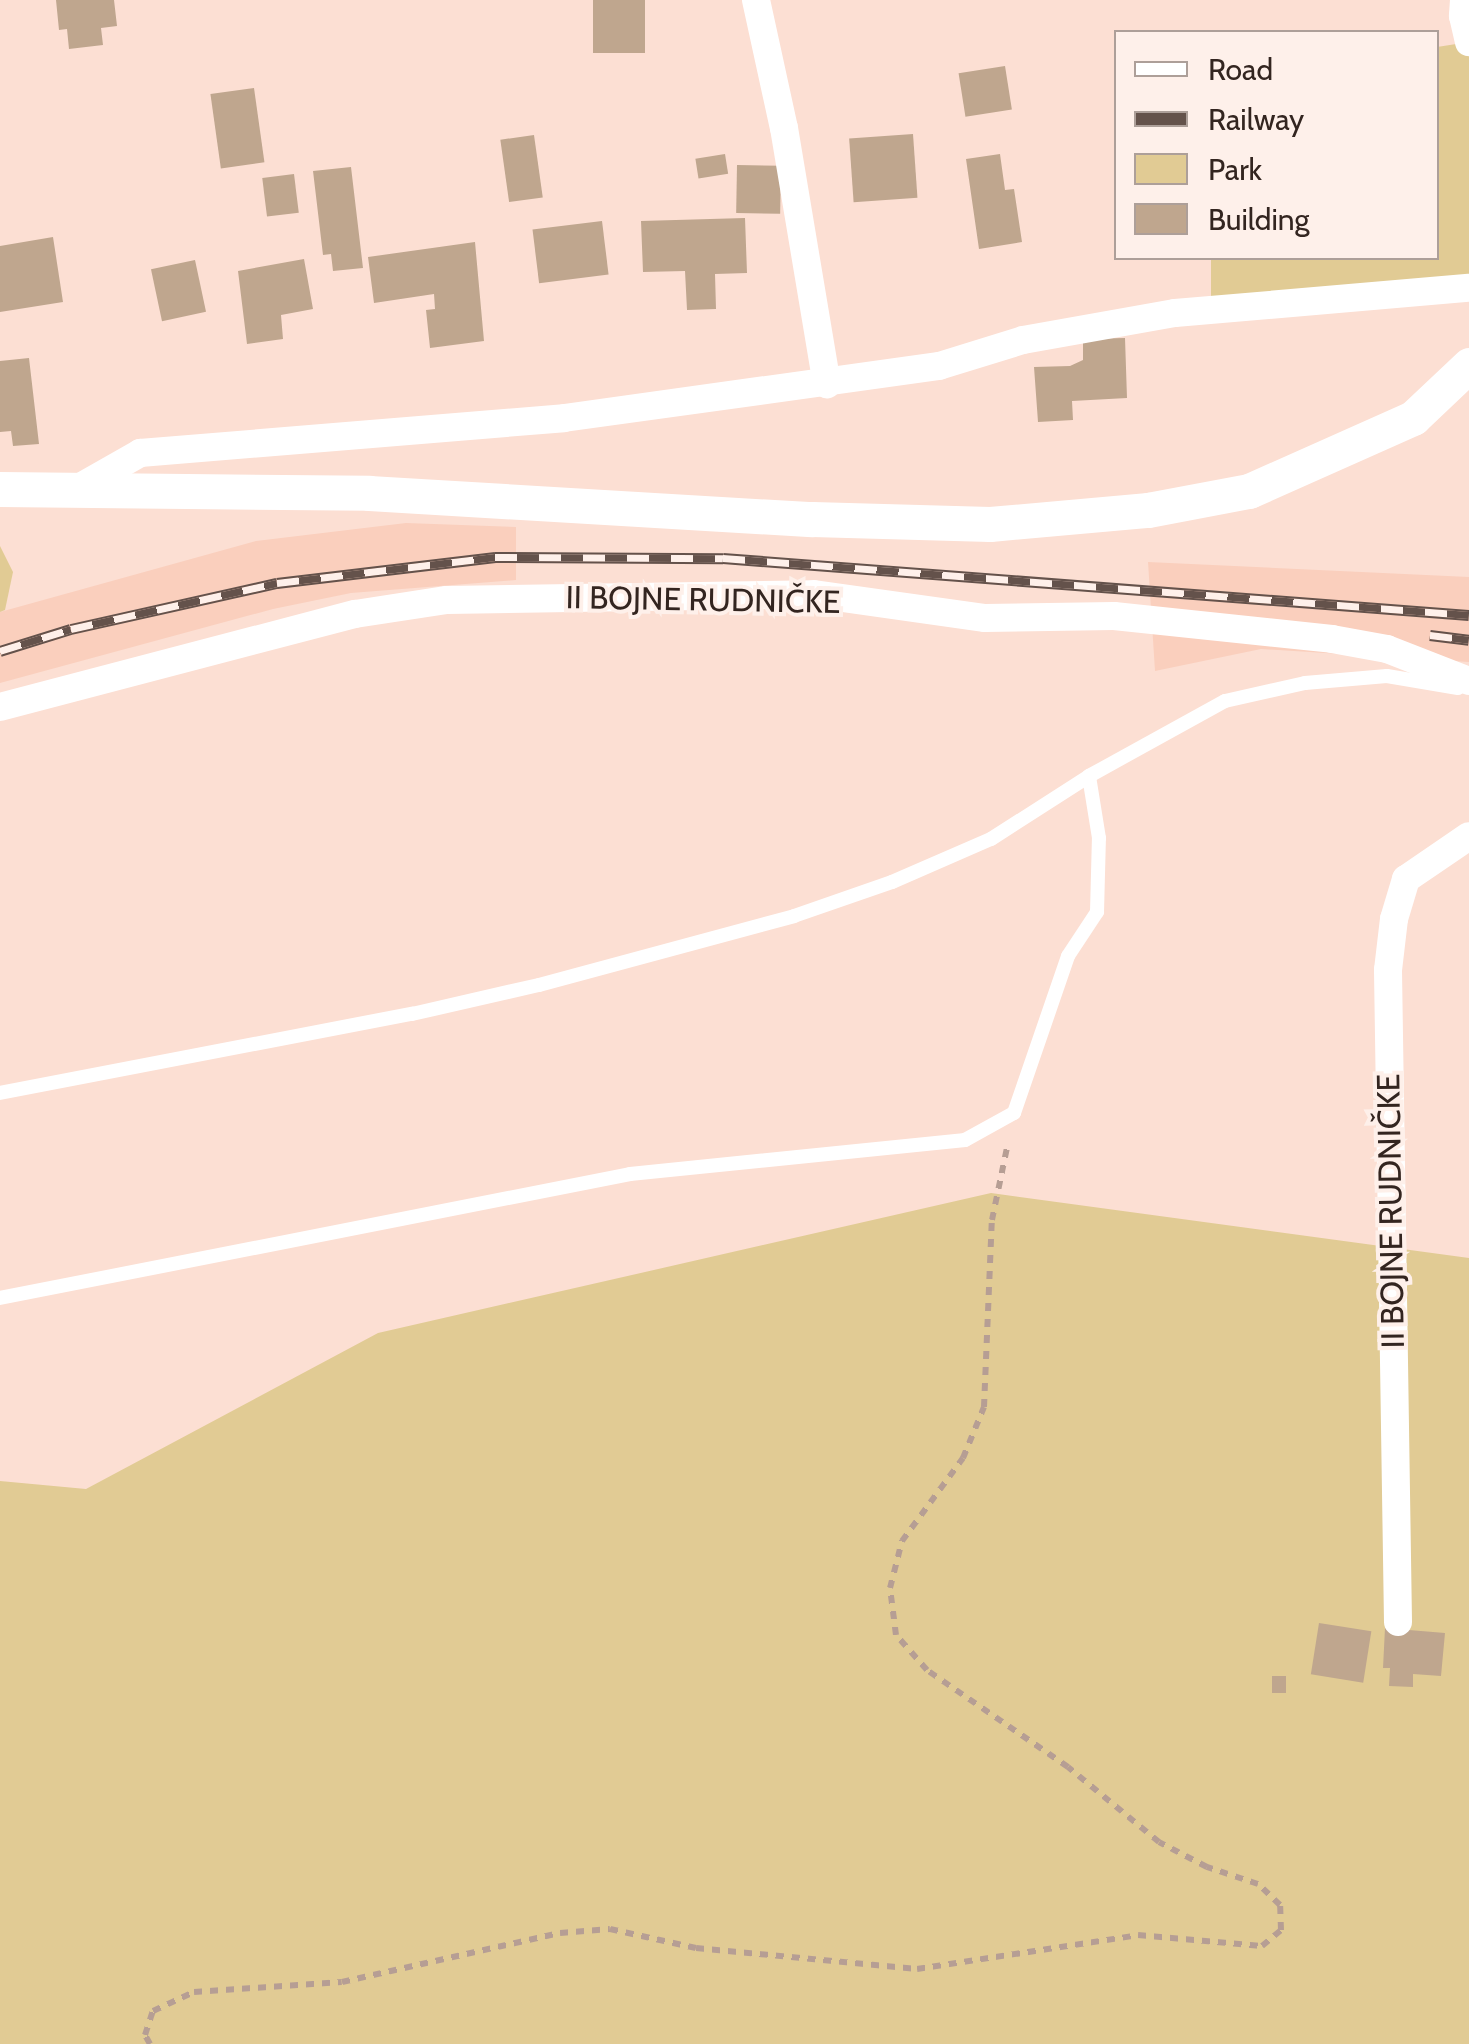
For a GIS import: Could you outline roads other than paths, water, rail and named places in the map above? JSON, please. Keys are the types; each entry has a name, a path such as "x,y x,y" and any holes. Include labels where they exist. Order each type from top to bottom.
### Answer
{"street":[{"path":"756,0 784,128 826,384"},
{"path":"1464,0 1462,16 1469,42"},
{"path":"76,489 140,453 564,418 940,366 1023,340 1176,314 1469,288"},
{"path":"0,489 369,493 812,520 990,524 1148,510 1248,491 1413,418 1469,365"},
{"name":"II BOJNE RUDNIČKE","path":"0,707 355,614 447,600 814,594 985,618 1131,617 1332,638 1388,650 1469,681"},
{"name":"II BOJNE RUDNIČKE","path":"1398,1622 1388,970 1394,919 1406,878 1469,836"}],"lane":[{"path":"0,1093 466,1002 794,916 892,882 991,838 1089,776 1225,701 1305,684 1387,676 1469,689"},
{"path":"0,1298 630,1174 965,1140 1014,1113 1068,956 1097,912 1099,838 1089,776"}],"railway":[{"path":"0,651 71,629 277,583 495,557 723,558 1469,615"},
{"path":"1430,635 1469,640"}]}
